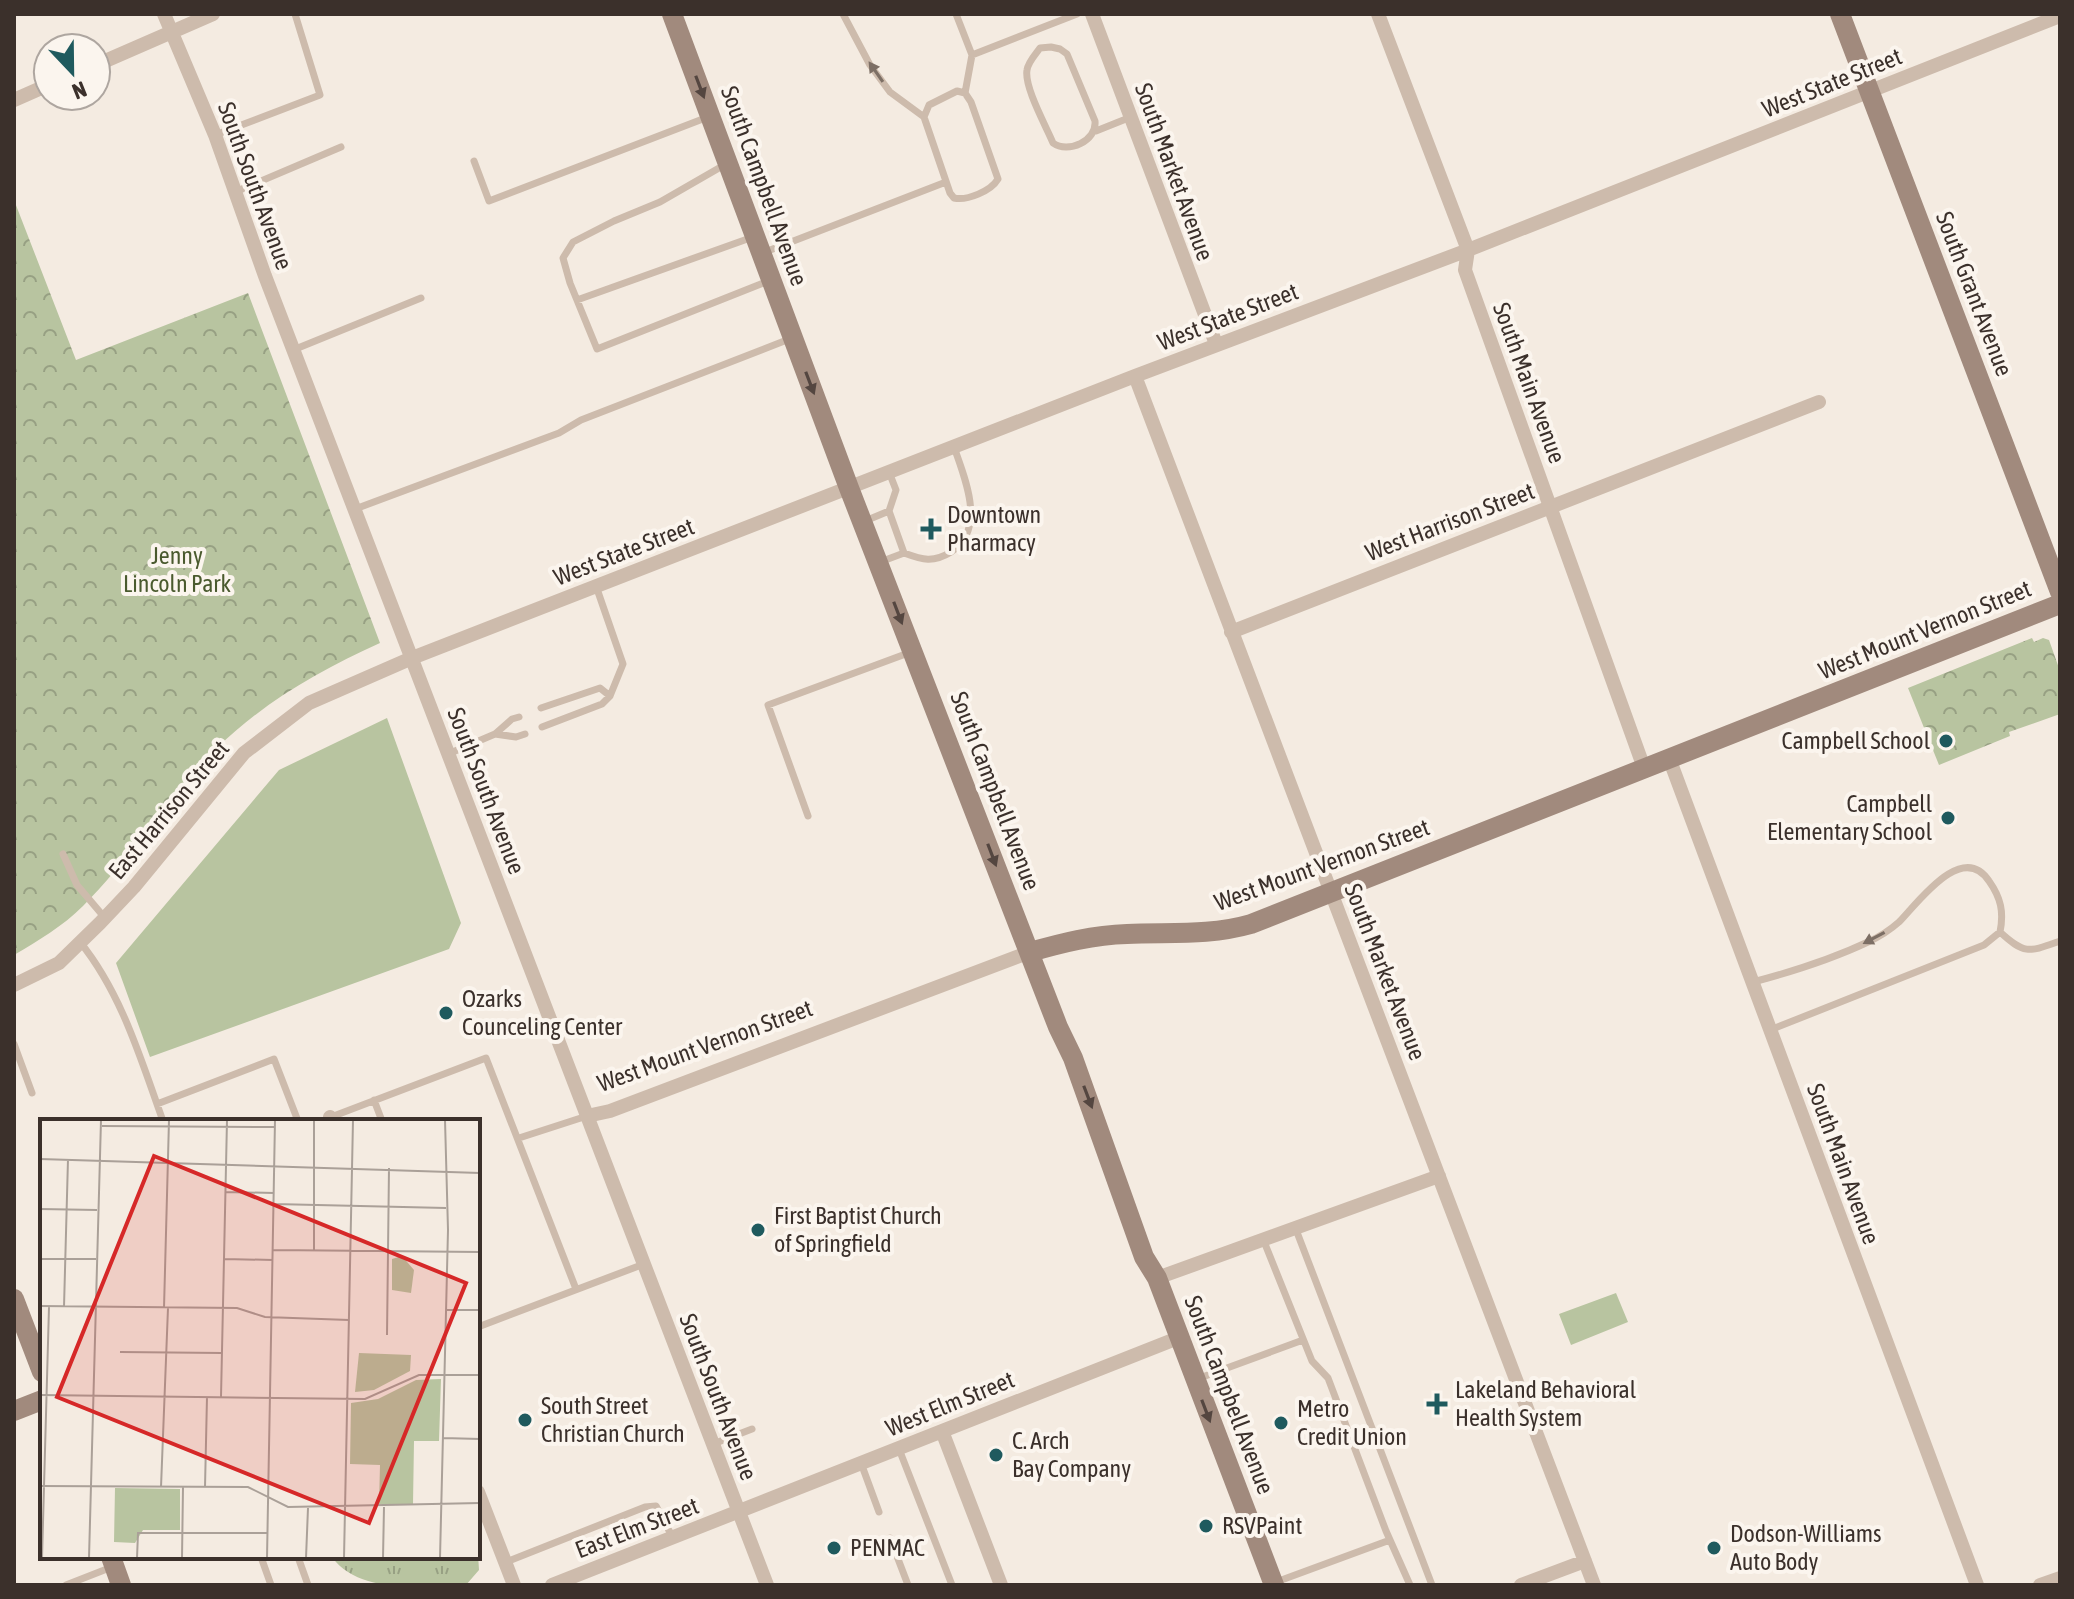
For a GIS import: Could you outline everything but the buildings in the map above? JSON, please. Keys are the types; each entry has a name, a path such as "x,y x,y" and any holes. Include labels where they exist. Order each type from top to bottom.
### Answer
{"main road":[{"name":"South Campbell Avenue","path":"672,14 862,522 1105,1142 1114,1179 1144,1257 1157,1278 1274,1584"},
{"name":"South Grant Avenue","path":"1840,14 2060,592"},
{"name":"West Mount Vernon Street","path":"1030,952 1096,936 1228,931 2060,604"},
{"path":"14,1299 40,1367"},
{"path":"14,1411 40,1401"}],"street":[{"name":"South South Avenue","path":"164,14 215,135 293,350 767,1585"},
{"path":"112,58 213,14"},
{"name":"South Market Avenue","path":"1092,14 1216,344"},
{"name":"South Main Avenue","path":"1378,14 1468,250 1465,270 1644,768"},
{"name":"West State Street","path":"412,658 1216,344 1468,250 2060,16"},
{"name":"South Market Avenue","path":"1135,376 1594,1585"},
{"name":"West Harrison Street","path":"1231,632 1819,402"},
{"name":"East Harrison Street","path":"14,985 59,963 105,918 244,753 309,703 412,658"},
{"name":"South Main Avenue","path":"1669,758 1977,1585"},
{"name":"West Mount Vernon Street","path":"587,1116 610,1111 1030,952"},
{"path":"1157,1278 1439,1176"},
{"name":"West Elm Street","path":"739,1513 1178,1338"},
{"path":"942,1431 1001,1585"},
{"path":"480,1497 514,1585"},
{"name":"East Elm Street","path":"552,1585 739,1513"},
{"path":"1521,1585 1585,1561"},
{"path":"2040,1585 2060,1578"}],"lane":[{"path":"215,135 320,95 295,14"},
{"path":"843,14 870,65 890,92 924,117 954,198 960,200 994,186 998,179 965,93 957,91 929,105 924,117"},
{"path":"956,14 972,55 965,93"},
{"path":"972,55 1077,14"},
{"path":"1034,30 1040,48"},
{"path":"1040,48 1060,49 1067,54 1095,121 1096,131 1092,138 1066,147 1053,143 1028,83 1027,69 1040,48"},
{"path":"474,161 489,201 710,116"},
{"path":"1096,131 1131,117"},
{"path":"235,192 341,147"},
{"path":"728,163 660,202 573,242 563,258 577,300 597,349 771,280"},
{"path":"577,300 758,245 946,182"},
{"path":"293,350 421,298"},
{"path":"355,509 559,433 581,420 793,338"},
{"path":"878,562 904,553 930,562 951,552 965,539 970,523 971,500 954,447"},
{"path":"889,472 896,490 889,511 904,553"},
{"path":"862,522 889,511"},
{"path":"542,727 602,704 610,696 623,664 596,586"},
{"path":"808,816 768,705 913,651"},
{"path":"541,708 600,688 610,696"},
{"path":"448,754 495,734 512,719 519,717"},
{"path":"495,734 516,737 525,734"},
{"path":"63,854 77,885 105,918"},
{"path":"1753,982 1867,943 1897,923 1939,878 1960,869 1975,869 1985,874 1997,893 2003,914 2000,932 1984,945 1770,1030"},
{"path":"2000,932 2018,948 2030,952 2060,941"},
{"path":"80,942 117,1001 162,1119"},
{"path":"14,1044 32,1093"},
{"path":"331,1119 486,1058 576,1289"},
{"path":"157,1104 274,1059 297,1119"},
{"path":"374,1100 381,1119"},
{"path":"519,1138 587,1116"},
{"path":"1295,1227 1432,1585"},
{"path":"1263,1238 1312,1361 1328,1378 1410,1585"},
{"path":"480,1326 644,1264"},
{"path":"1194,1380 1303,1340"},
{"path":"713,1444 752,1429"},
{"path":"899,1448 952,1585"},
{"path":"861,1463 879,1512"},
{"path":"505,1562 645,1507 656,1506 673,1538"},
{"path":"890,1538 908,1585"},
{"path":"1274,1584 1390,1540"},
{"path":"262,1559 271,1585"},
{"path":"299,1559 308,1585"},
{"path":"66,1585 115,1570"}],"green space":[{"name":"Jenny Lincoln Park","path":"14,200 76,360 248,293 380,643 294,688 235,731 199,767 118,868 83,906 59,927 14,955"},
{"path":"2032,638 2034,642 2043,638 2049,640 2060,671 2060,714 2009,732 2010,736 1939,765 1908,688"},
{"path":"387,718 461,923 449,949 150,1057 116,963 279,770"},
{"path":"1616,1293 1628,1322 1571,1345 1559,1314"},
{"path":"334,1559 478,1559 479,1570 466,1585 394,1586 359,1578"}],"place":[{"name":"Downtown Pharmacy","path":"931,529"},
{"name":"Campbell School","path":"1946,741"},
{"name":"Campbell Elementary School","path":"1948,818"},
{"name":"Ozarks Counceling Center","path":"446,1013"},
{"name":"First Baptist Church of Springfield","path":"758,1230"},
{"name":"Lakeland Behavioral Health System","path":"1437,1404"},
{"name":"South Street Christian Church","path":"525,1420"},
{"name":"Metro Credit Union","path":"1281,1423"},
{"name":"C. Arch Bay Company","path":"996,1455"},
{"name":"RSVPaint","path":"1206,1526"},
{"name":"PENMAC","path":"834,1548"},
{"name":"Dodson-Williams Auto Body","path":"1714,1548"}]}
